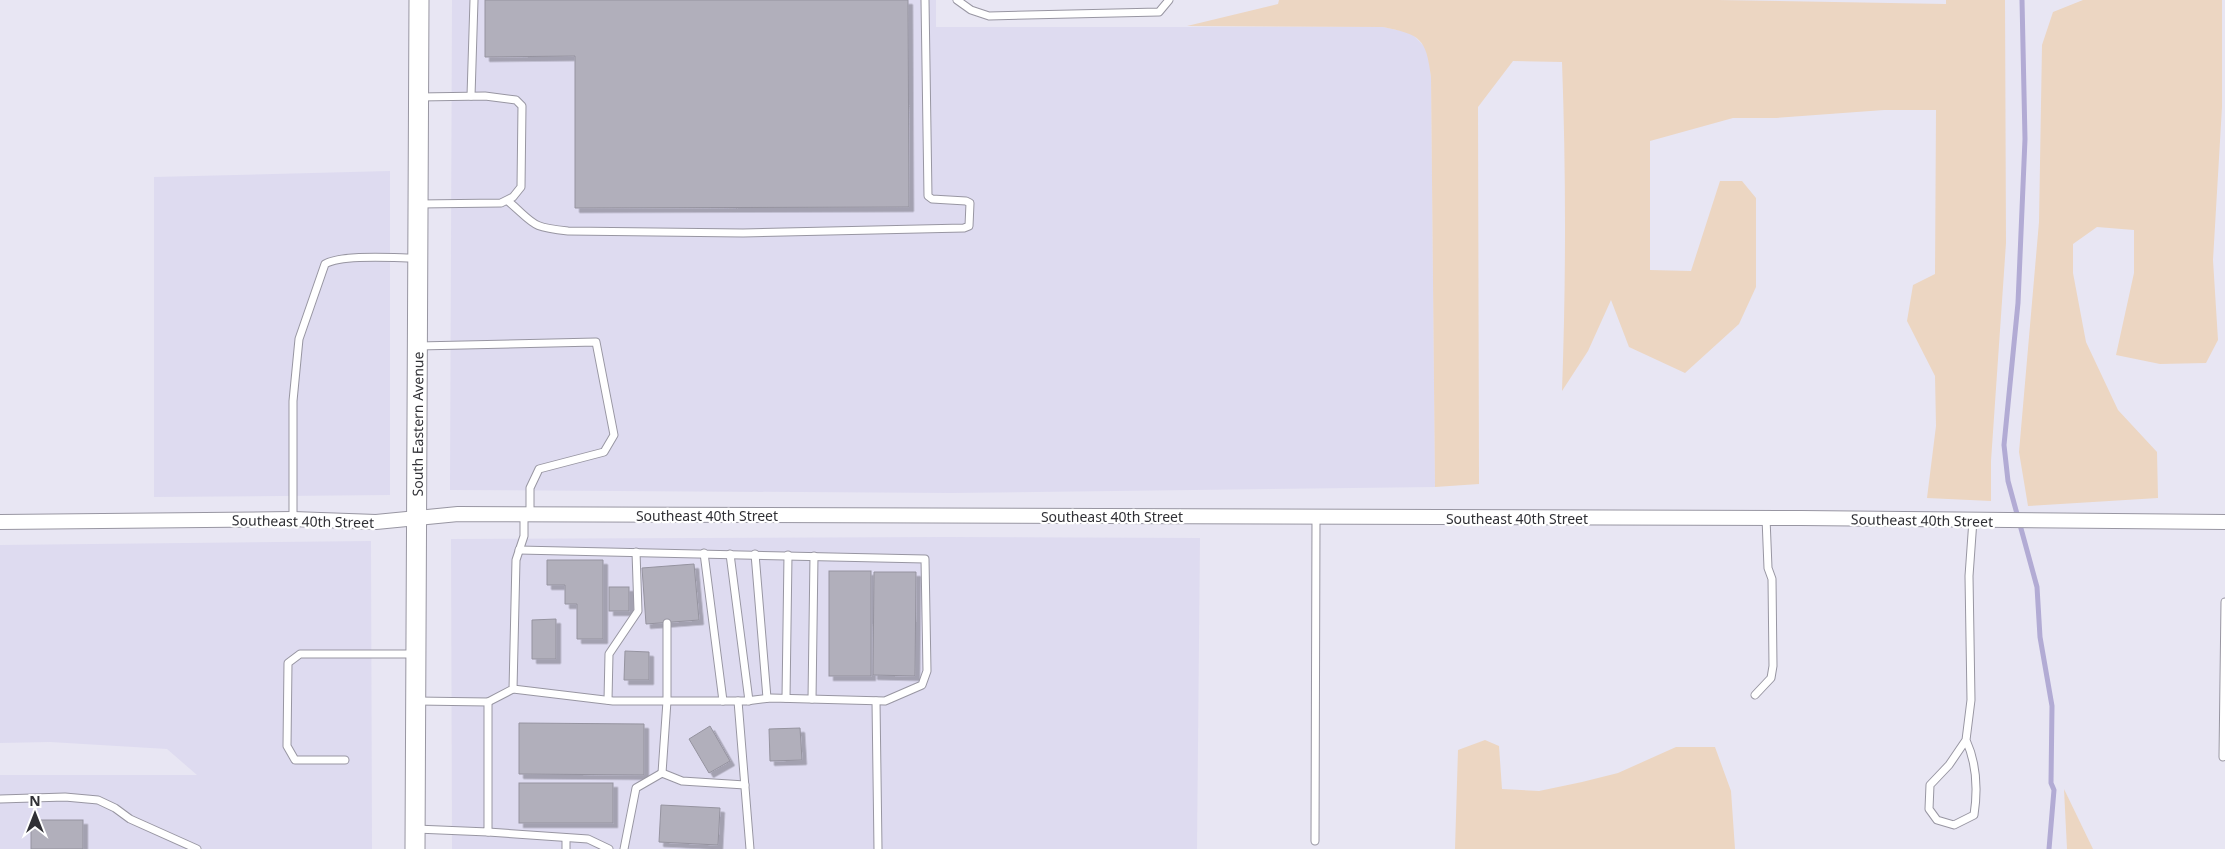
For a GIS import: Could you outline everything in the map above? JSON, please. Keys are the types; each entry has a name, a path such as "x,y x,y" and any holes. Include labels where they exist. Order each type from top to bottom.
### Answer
{"main road":[{"name":"South Eastern Avenue","path":"415,849 419,0"}],"street":[{"name":"Southeast 40th Street","path":"0,522 293,519 376,522 458,514 1766,518 2225,522"}],"lane":[{"path":"470,96 474,0"},
{"path":"508,201 530,223 542,228 568,231 743,233 964,228 970,226 970,203 966,201 932,199 928,196 925,0"},
{"path":"957,0 971,10 989,16 1159,12 1170,0"},
{"path":"418,204 501,203 514,197 521,186 522,106 516,100 470,96 419,97"},
{"path":"293,519 293,401 299,339 325,264 331,261 366,258 418,258"},
{"path":"418,346 596,342 614,435 604,452 539,469 530,488 524,536 516,560 513,690"},
{"path":"1315,841 1316,517"},
{"path":"1755,695 1771,678 1773,666 1772,579 1768,568 1766,518"},
{"path":"1966,740 1974,756 1978,794 1974,815 1954,824 1937,820 1929,808 1930,785 1949,765 1966,740 1971,700 1969,576 1973,520"},
{"path":"416,701 488,702 513,690 608,700 750,701 786,698 884,701 922,685 926,671 925,559 519,550"},
{"path":"608,700 609,654 638,611 636,552"},
{"path":"704,553 723,701"},
{"path":"730,554 750,701"},
{"path":"755,554 768,698"},
{"path":"786,698 788,555"},
{"path":"812,699 814,556"},
{"path":"2223,757 2225,602"},
{"path":"662,773 667,701 667,623"},
{"path":"345,760 295,760 287,746 288,663 300,654 416,654"},
{"path":"738,701 750,849"},
{"path":"876,701 878,849"},
{"path":"488,702 488,832"},
{"path":"662,773 682,781 745,785"},
{"path":"624,849 636,788 662,773"},
{"path":"0,798 65,797 98,800 115,808 130,819 197,849"},
{"path":"416,829 588,839 610,849"},
{"path":"566,838 566,849"}],"shaded area":[{"path":"452,0 936,0 936,27 1383,27 1411,33 1428,50 1431,77 1435,487 951,493 450,490"},
{"path":"1279,0 1718,0 1946,4 1946,0 2005,0 2006,243 1991,461 1991,501 1927,498 1936,426 1935,376 1907,321 1913,285 1935,274 1936,110 1884,110 1776,118 1733,118 1650,141 1650,270 1691,271 1720,181 1742,181 1756,198 1756,287 1739,324 1685,373 1629,347 1611,300 1588,351 1562,391 1565,227 1562,62 1513,61 1478,107 1479,484 1435,487 1431,77 1427,54 1424,46 1414,36 1383,27 1187,26 1278,4"},
{"path":"2083,0 2222,0 2222,107 2213,260 2218,340 2206,363 2160,364 2116,355 2134,273 2134,230 2097,227 2073,244 2073,273 2086,342 2118,410 2157,452 2158,498 2028,506 2019,452 2039,222 2042,45 2053,12"},
{"path":"390,171 390,495 154,497 154,177"},
{"path":"1200,538 1197,849 452,849 451,539"},
{"path":"371,541 372,849 0,849 0,775 197,775 167,749 50,742 0,743 0,545"},
{"path":"1485,740 1499,746 1502,789 1539,791 1618,773 1676,747 1715,747 1731,791 1735,849 1455,849 1458,750"},
{"path":"2064,789 2093,849 2067,849"}],"building":[{"path":"485,0 908,0 909,207 575,208 575,56 485,57"},
{"path":"547,560 603,560 603,639 577,639 577,604 565,604 565,585 547,585"},
{"path":"694,564 699,620 646,624 642,568"},
{"path":"829,571 871,571 871,676 829,676"},
{"path":"874,572 916,572 915,676 873,675"},
{"path":"609,587 629,587 629,611 609,611"},
{"path":"556,619 556,659 532,659 532,620"},
{"path":"625,651 649,652 649,680 624,680"},
{"path":"519,723 644,724 644,775 519,774"},
{"path":"710,726 730,761 709,773 689,739"},
{"path":"800,728 802,760 770,761 769,729"},
{"path":"519,783 613,783 613,823 519,823"},
{"path":"661,805 720,808 718,845 659,842"},
{"path":"31,820 83,820 83,849 31,849"}],"waterway":[{"path":"2022,0 2025,139 2018,303 2004,445 2008,481 2037,587 2040,637 2052,706 2051,783 2054,790 2049,849"}]}
